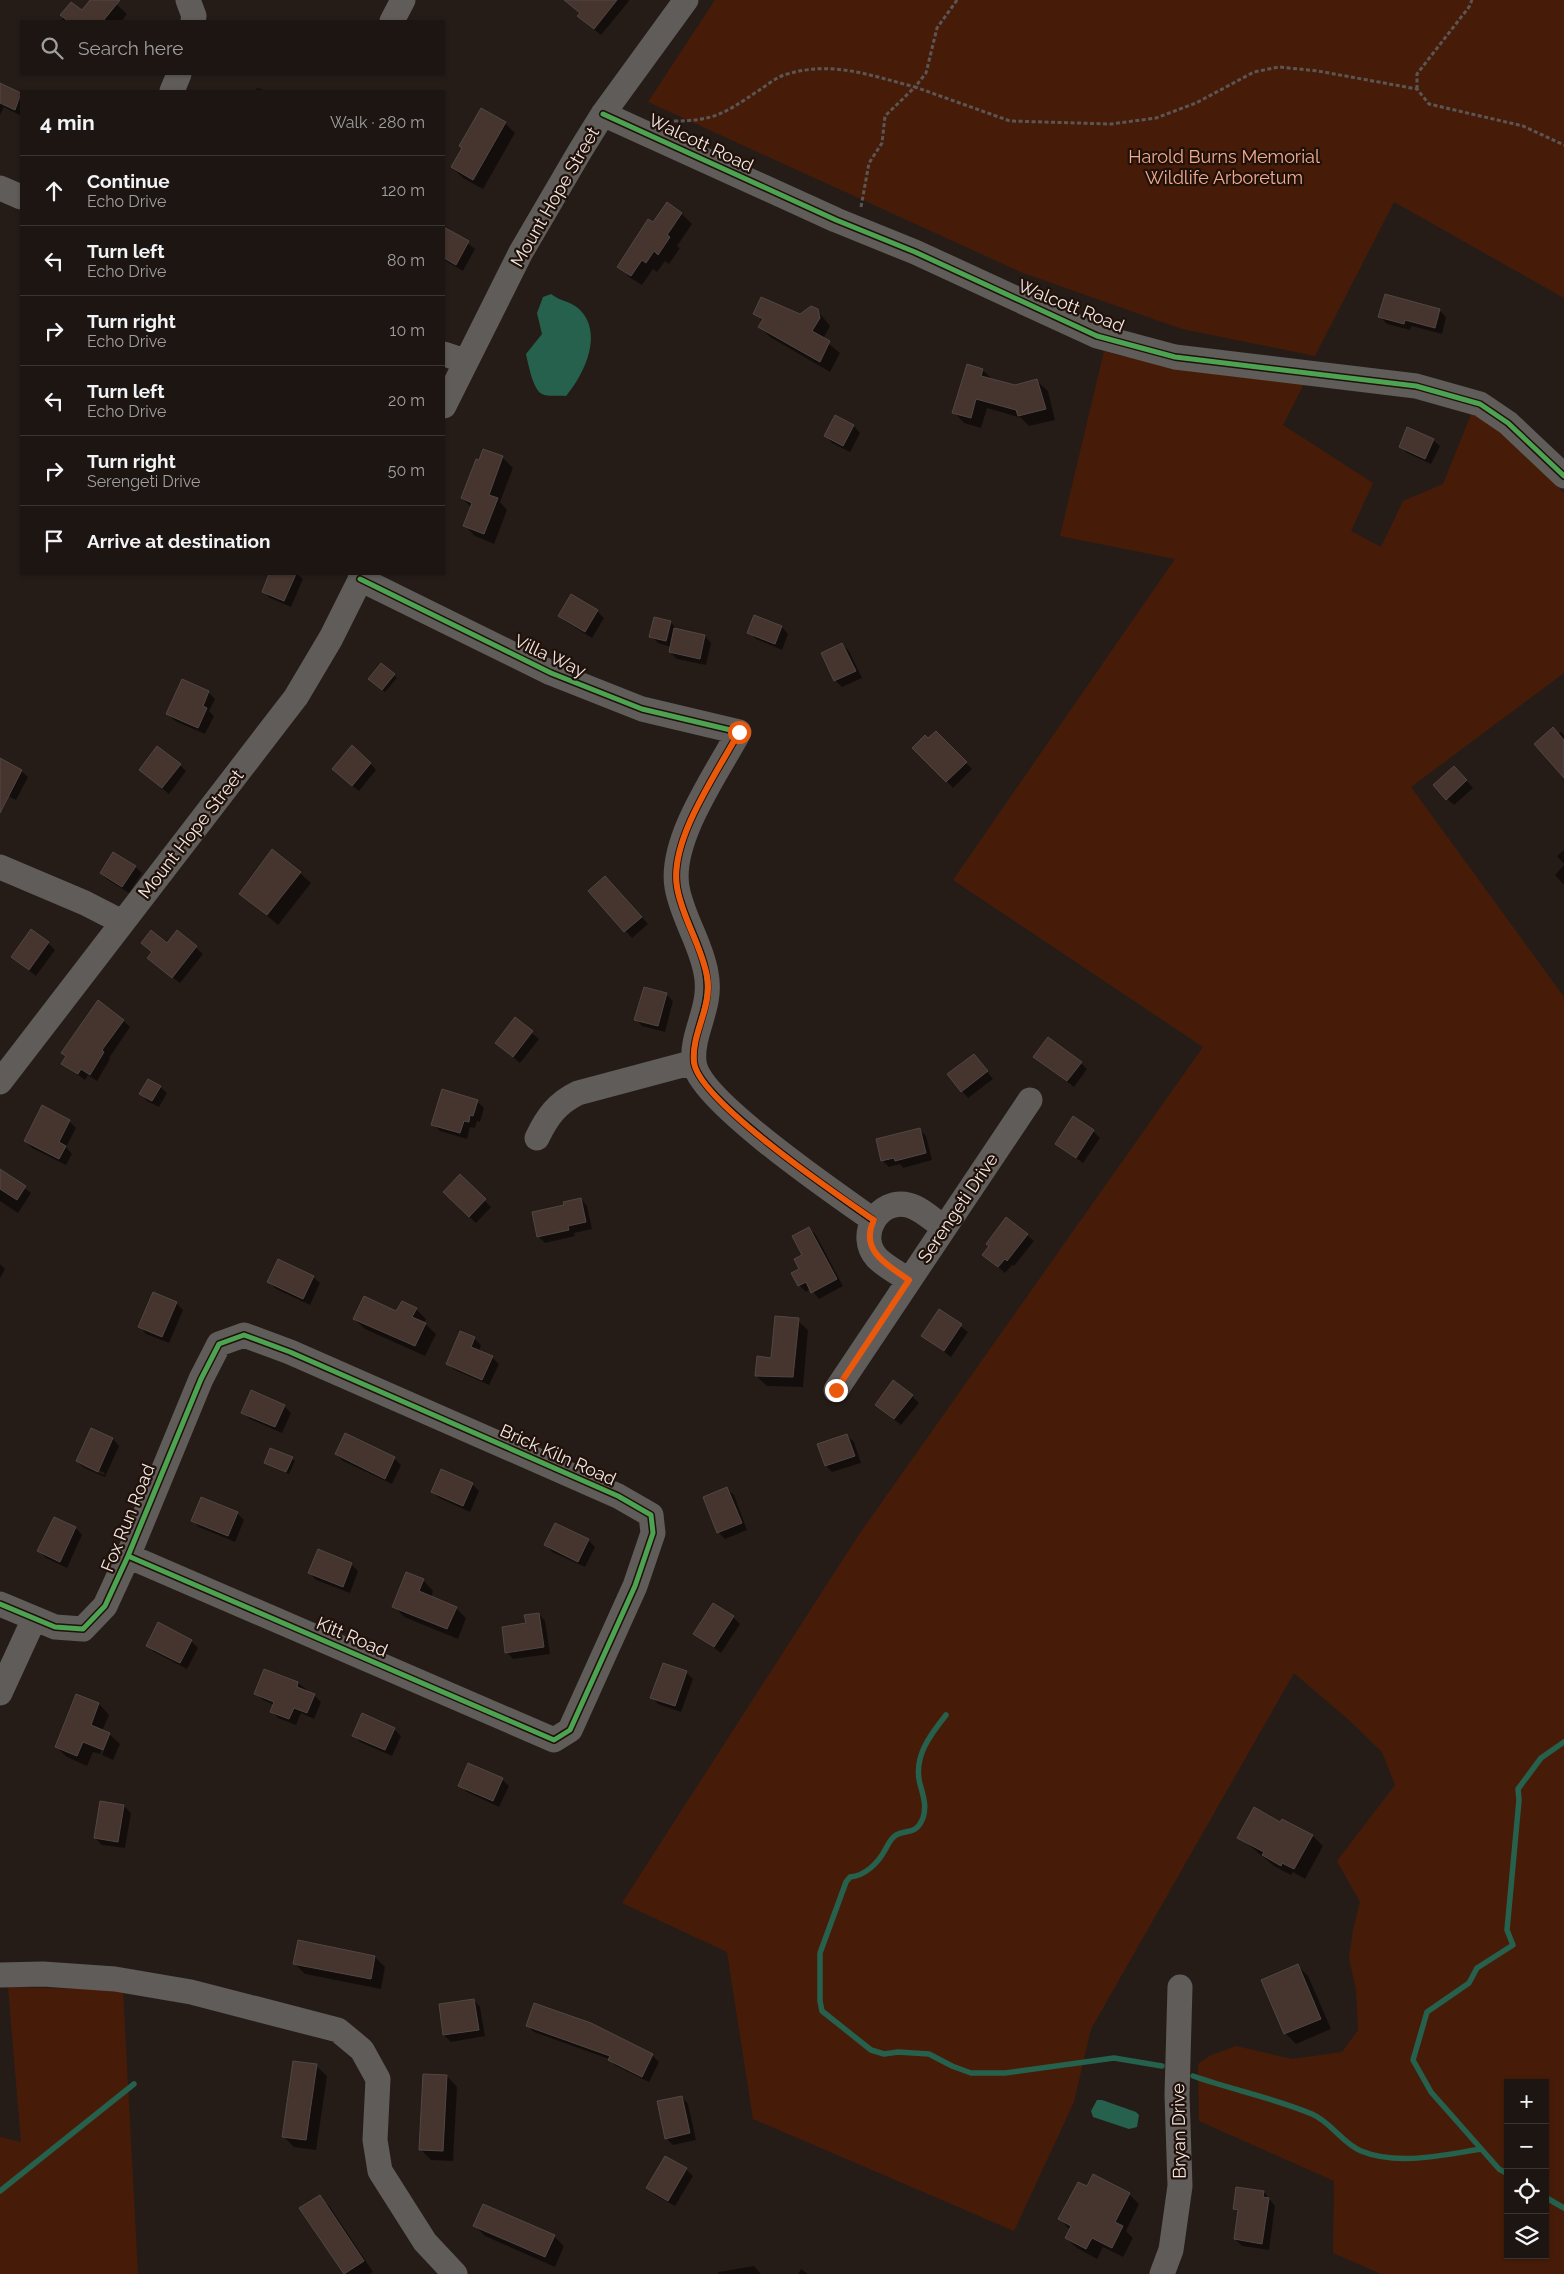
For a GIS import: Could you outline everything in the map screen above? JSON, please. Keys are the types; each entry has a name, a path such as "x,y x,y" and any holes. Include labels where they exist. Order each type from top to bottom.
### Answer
{"street":[{"path":"188,0 194,16 193,20"},
{"path":"393,20 403,0"},
{"name":"Mount Hope Street","path":"445,402 455,357 521,252 603,114 686,0"},
{"path":"172,90 179,75"},
{"name":"Walcott Road","path":"603,114 857,228 915,252 1097,336 1175,358 1416,386 1480,404 1508,423 1564,476"},
{"path":"0,188 20,197"},
{"name":"Mount Hope Street","path":"0,1082 296,697 331,638 362,576"},
{"name":"Villa Way","path":"362,576 551,674 642,709 739,732 686,829 678,848 675,868 677,887 702,955 708,984 708,998 694,1062"},
{"path":"0,867 85,903 122,922"},
{"path":"537,1138 554,1108 565,1099 578,1093 694,1062 699,1076 708,1088 766,1142 874,1220"},
{"name":"Serengeti Drive","path":"836,1390 1030,1100"},
{"path":"909,1280 877,1257 871,1249 869,1238 874,1220 885,1208 897,1204 909,1205 944,1228"},
{"name":"Brick Kiln Road","path":"232,1339 244,1334 290,1352 618,1496 651,1515 653,1533 635,1586 596,1677 570,1730 565,1734"},
{"name":"Fox Run Road","path":"0,1604 55,1627 83,1629 105,1606 128,1556 201,1379 219,1344 232,1339"},
{"name":"Kitt Road","path":"128,1556 554,1740 565,1734"},
{"path":"0,1693 34,1619"},
{"path":"0,1975 43,1974 115,1979 191,1992 338,2030 362,2050 378,2079 375,2140 380,2172 425,2242 455,2274"},
{"name":"Bryan Drive","path":"1162,2274 1171,2250 1180,2186 1177,2095 1180,1987"}],"path":[{"path":"857,228 869,163 882,143 885,116 915,87 926,73 937,28 958,0"},
{"path":"1472,0 1469,7 1417,74 1417,89 1428,104 1523,126 1564,144"},
{"path":"671,121 698,121 726,112 782,75 820,67 847,68 915,87 1010,121 1111,124 1156,118 1196,103 1254,72 1279,67 1318,71 1417,89"}],"green space":[{"name":"Harold Burns Memorial Wildlife Arboretum","path":"715,0 1564,0 1564,298 1394,202 1315,356 1182,329 1023,273 648,102"},
{"path":"1104,351 1121,356 1306,380 1283,425 1373,483 1351,531 1381,547 1403,501 1443,484 1472,412 1482,414 1564,493 1564,673 1411,787 1564,997 1564,2274 1381,2274 1333,2253 1334,2181 1199,2121 1198,2064 1209,2056 1236,2046 1292,2059 1342,2052 1358,2030 1356,1990 1349,1958 1360,1902 1337,1861 1395,1785 1382,1752 1350,1721 1294,1673 1091,2029 1074,2102 1014,2231 753,2119 727,1952 622,1903 858,1536 1203,1047 953,880 1175,559 1060,536"},
{"path":"8,1987 123,1990 138,2274 0,2274 0,2137 21,2142"}],"shaded area":[{"path":"551,294 578,308 586,318 590,329 591,341 585,365 566,396 547,395 539,392 531,376 526,354 542,334 537,313 543,297"},
{"path":"1097,2100 1136,2112 1139,2115 1137,2127 1129,2129 1093,2117 1091,2111"}],"building":[{"path":"90,0 120,0 104,20 67,20 60,15 71,2 82,10"},
{"path":"564,0 617,0 594,29 577,16 580,13"},
{"path":"0,83 20,93 15,110 0,103"},
{"path":"481,108 506,122 473,180 451,167 462,148 459,146"},
{"path":"667,202 682,213 667,235 670,237 658,255 654,251 646,263 642,260 631,276 617,267 648,219 653,222"},
{"path":"445,228 469,241 456,265 445,259"},
{"path":"1385,294 1440,309 1435,328 1405,320 1404,324 1378,317"},
{"path":"761,297 800,314 811,306 818,309 820,318 812,331 830,341 820,362 758,327 763,319 753,314"},
{"path":"967,364 983,369 981,376 1015,385 1037,379 1046,409 1018,416 1016,410 976,399 971,418 952,413"},
{"path":"835,415 854,425 843,446 824,436"},
{"path":"1407,427 1434,439 1425,459 1399,447"},
{"path":"483,449 503,456 489,495 498,498 484,534 463,526 472,503 461,498 476,459 479,460"},
{"path":"269,575 296,575 284,601 262,592"},
{"path":"571,594 598,610 585,632 558,616"},
{"path":"754,615 782,626 775,644 747,633"},
{"path":"654,617 671,621 666,641 649,637"},
{"path":"674,628 705,635 700,659 669,652"},
{"path":"842,643 856,671 834,681 821,653"},
{"path":"381,663 395,674 382,690 368,679"},
{"path":"182,679 209,691 203,706 207,708 198,728 166,714"},
{"path":"1553,727 1564,740 1564,778 1534,744"},
{"path":"936,731 967,762 946,782 912,748 925,735 928,738"},
{"path":"352,745 371,763 352,786 332,769"},
{"path":"157,746 181,764 162,788 139,770"},
{"path":"0,758 22,770 0,813"},
{"path":"1454,766 1467,780 1446,800 1433,785"},
{"path":"272,849 301,872 267,915 239,894"},
{"path":"113,852 136,866 122,887 100,873"},
{"path":"605,876 642,917 624,932 588,891"},
{"path":"31,929 49,942 29,970 11,957"},
{"path":"151,930 167,943 177,930 197,946 172,978 147,958 152,952 141,943"},
{"path":"644,987 667,993 658,1026 634,1020"},
{"path":"98,1000 124,1020 102,1050 104,1052 90,1075 81,1069 78,1074 61,1064 66,1056 61,1053"},
{"path":"515,1017 533,1031 513,1057 495,1043"},
{"path":"1048,1037 1082,1062 1067,1081 1033,1057"},
{"path":"974,1054 988,1071 961,1092 947,1074"},
{"path":"148,1079 161,1086 152,1101 139,1094"},
{"path":"442,1089 478,1100 473,1116 470,1115 469,1122 464,1121 460,1133 431,1125"},
{"path":"42,1105 70,1120 59,1142 66,1146 59,1159 24,1141"},
{"path":"1073,1116 1094,1130 1076,1158 1055,1144"},
{"path":"920,1128 926,1153 895,1161 894,1158 881,1161 876,1139"},
{"path":"0,1169 26,1186 17,1200 0,1189"},
{"path":"460,1174 486,1199 469,1217 443,1192"},
{"path":"581,1198 586,1222 568,1226 569,1230 537,1237 532,1212 564,1205 563,1202"},
{"path":"1006,1217 1028,1234 1007,1261 1005,1259 998,1267 982,1255 989,1246 986,1244"},
{"path":"809,1227 837,1279 811,1293 806,1282 798,1286 791,1273 799,1269 794,1259 802,1255 792,1236"},
{"path":"278,1259 314,1276 303,1299 267,1282"},
{"path":"153,1292 177,1302 162,1337 138,1327"},
{"path":"364,1296 396,1311 402,1301 417,1308 412,1317 426,1323 415,1346 353,1319"},
{"path":"939,1309 962,1324 944,1351 921,1336"},
{"path":"775,1316 799,1318 793,1377 755,1376 757,1356 771,1358"},
{"path":"460,1331 475,1337 471,1347 493,1356 482,1380 446,1364"},
{"path":"893,1380 913,1395 894,1419 875,1405"},
{"path":"251,1390 285,1405 275,1427 241,1413"},
{"path":"91,1428 113,1438 98,1472 76,1461"},
{"path":"345,1433 395,1457 385,1479 335,1454"},
{"path":"847,1434 855,1456 825,1466 817,1444"},
{"path":"270,1448 293,1457 286,1472 264,1463"},
{"path":"441,1469 473,1483 463,1506 431,1492"},
{"path":"727,1487 742,1523 717,1533 703,1497"},
{"path":"201,1497 238,1512 228,1536 191,1521"},
{"path":"54,1517 76,1527 60,1562 37,1551"},
{"path":"555,1523 589,1539 578,1562 544,1545"},
{"path":"318,1549 352,1563 343,1587 308,1573"},
{"path":"406,1572 424,1579 419,1591 457,1607 447,1629 392,1607"},
{"path":"713,1603 734,1616 714,1647 693,1634"},
{"path":"539,1613 544,1647 505,1653 502,1627 526,1623 524,1615"},
{"path":"158,1622 192,1640 180,1663 146,1646"},
{"path":"663,1663 687,1671 675,1706 650,1698"},
{"path":"264,1669 298,1682 297,1687 315,1694 307,1713 294,1708 289,1719 270,1712 274,1702 254,1694"},
{"path":"76,1694 99,1703 91,1725 110,1733 103,1750 83,1742 77,1756 55,1747"},
{"path":"362,1713 395,1728 385,1750 352,1736"},
{"path":"468,1763 503,1778 493,1801 458,1786"},
{"path":"100,1801 124,1805 118,1842 94,1838"},
{"path":"1254,1807 1280,1822 1282,1819 1313,1835 1294,1869 1282,1863 1281,1866 1262,1855 1264,1852 1237,1838"},
{"path":"298,1940 375,1956 371,1979 293,1964"},
{"path":"1298,1964 1321,2019 1284,2034 1261,1980"},
{"path":"474,1999 479,2030 443,2035 439,2004"},
{"path":"534,2003 591,2023 653,2054 642,2077 608,2060 610,2056 526,2026"},
{"path":"293,2061 317,2064 306,2140 282,2137"},
{"path":"423,2074 447,2075 443,2151 419,2150"},
{"path":"682,2096 690,2133 665,2139 657,2101"},
{"path":"665,2156 687,2168 668,2201 646,2188"},
{"path":"1093,2174 1130,2193 1115,2222 1123,2226 1112,2248 1092,2238 1086,2249 1065,2238 1071,2226 1058,2219 1078,2182 1087,2186"},
{"path":"1236,2187 1264,2191 1263,2197 1269,2198 1262,2244 1234,2239 1238,2210 1233,2209"},
{"path":"320,2195 364,2261 344,2274 299,2208"},
{"path":"483,2204 555,2235 545,2257 473,2226"}],"waterway":[{"path":"946,1715 934,1730 921,1756 918,1774 925,1809 918,1827 896,1835 889,1842 875,1864 861,1874 850,1877 846,1882 820,1953 820,2001 822,2011 871,2050 884,2054 898,2052 929,2054 971,2073 1005,2073 1114,2058 1162,2066"},
{"path":"1504,2172 1499,2169 1431,2092 1413,2060 1427,2012 1469,1983 1477,1968 1513,1945 1507,1930 1519,1800 1518,1789 1541,1758 1564,1742"},
{"path":"1193,2076 1283,2103 1312,2114 1325,2122 1354,2147 1375,2155 1405,2159 1481,2149"},
{"path":"0,2191 134,2084"},
{"path":"1549,2199 1564,2208"}],"cycle path":[{"path":"603,114 836,220 915,252 1097,336 1175,357 1416,386 1480,404 1508,423 1564,476"},
{"path":"360,579 551,673 642,709 739,732 687,828 676,869 679,898 704,962 706,973 707,997 696,1040 694,1062 701,1079 743,1122 802,1169 873,1220"},
{"path":"0,1604 55,1627 83,1629 105,1606 128,1556 201,1379 219,1344 244,1335 290,1352 618,1496 651,1515 653,1533 635,1586 570,1730 554,1740 128,1556"}],"route":[{"path":"739,732 686,829 678,848 675,868 682,907 702,955 708,984 708,998 694,1062 699,1076 708,1088 766,1142 821,1184 874,1220 870,1226 869,1238 871,1249 877,1257 909,1280 836,1390"}]}
